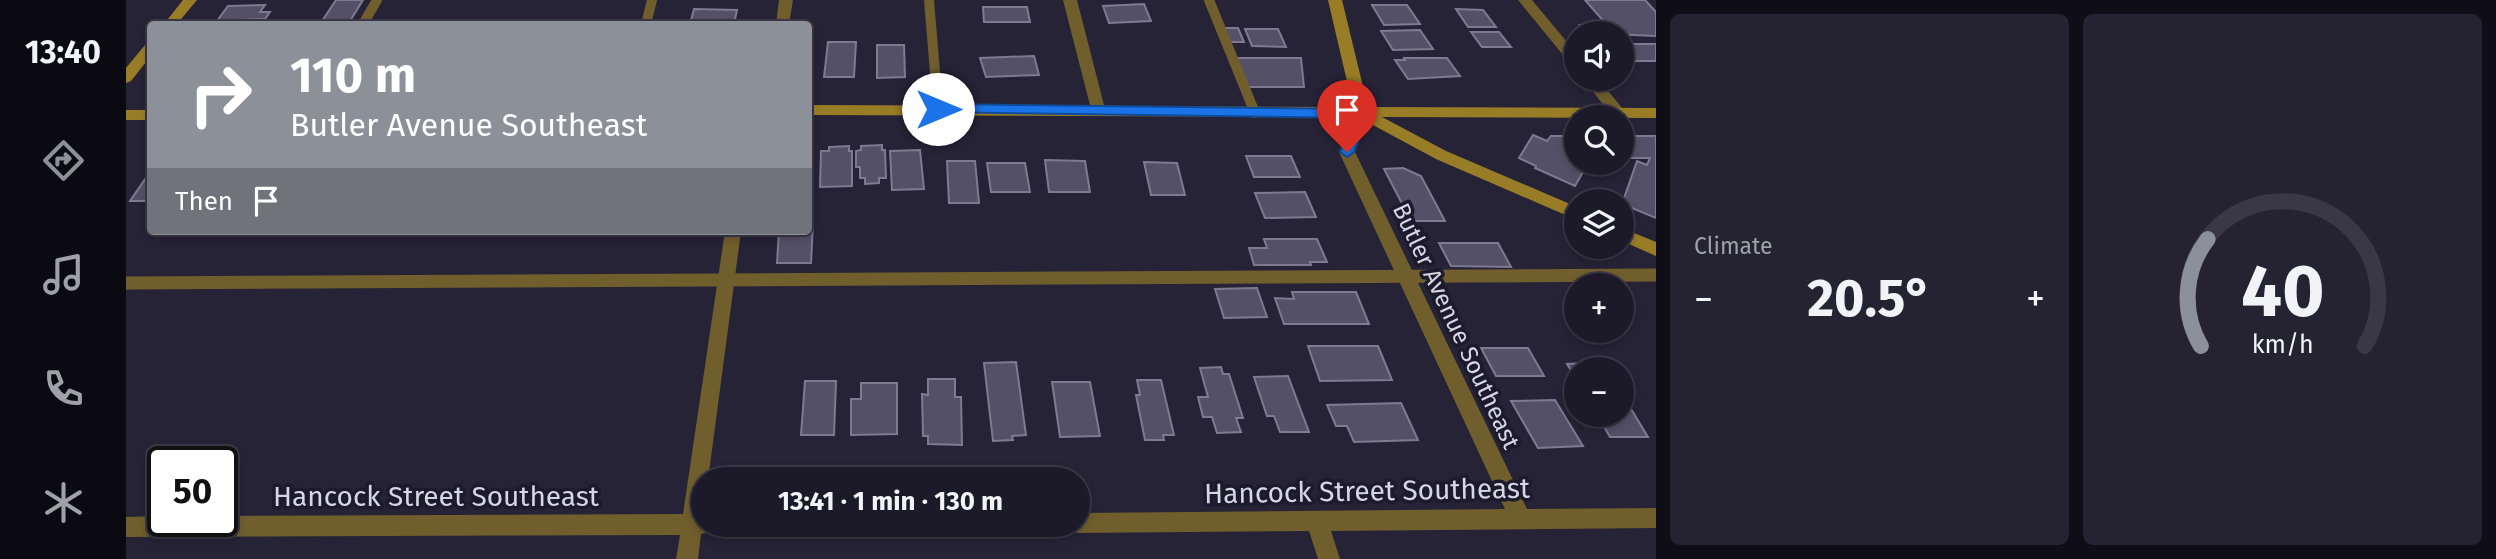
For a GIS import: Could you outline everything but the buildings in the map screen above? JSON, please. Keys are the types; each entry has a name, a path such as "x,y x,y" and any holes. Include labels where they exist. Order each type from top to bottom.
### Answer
{"main road":[{"path":"172,21 190,0"},
{"path":"1335,0 1362,113 1441,155 1564,208"},
{"path":"126,78 147,52"},
{"path":"812,110 1098,109 1255,113 1564,113"},
{"path":"1634,113 1656,113"},
{"path":"126,115 147,115"},
{"path":"1634,239 1656,248"}],"street":[{"path":"783,21 786,0"},
{"path":"1070,0 1098,109"},
{"path":"1525,0 1564,47"},
{"path":"1600,91 1611,105"},
{"name":"Butler Avenue Southeast","path":"1362,113 1347,152 1521,520"},
{"path":"704,467 732,235"},
{"name":"Hancock Street Southeast","path":"1090,523 1656,518"},
{"path":"1317,522 1329,559"},
{"name":"Hancock Street Southeast","path":"126,527 691,524"},
{"path":"687,559 693,537"}],"lane":[{"path":"365,21 377,0"},
{"path":"647,21 652,0"},
{"path":"929,0 938,109"},
{"path":"1209,0 1255,113"},
{"path":"126,283 725,282 1656,275"}],"route":[{"path":"938,109 1362,113 1347,152"}]}
